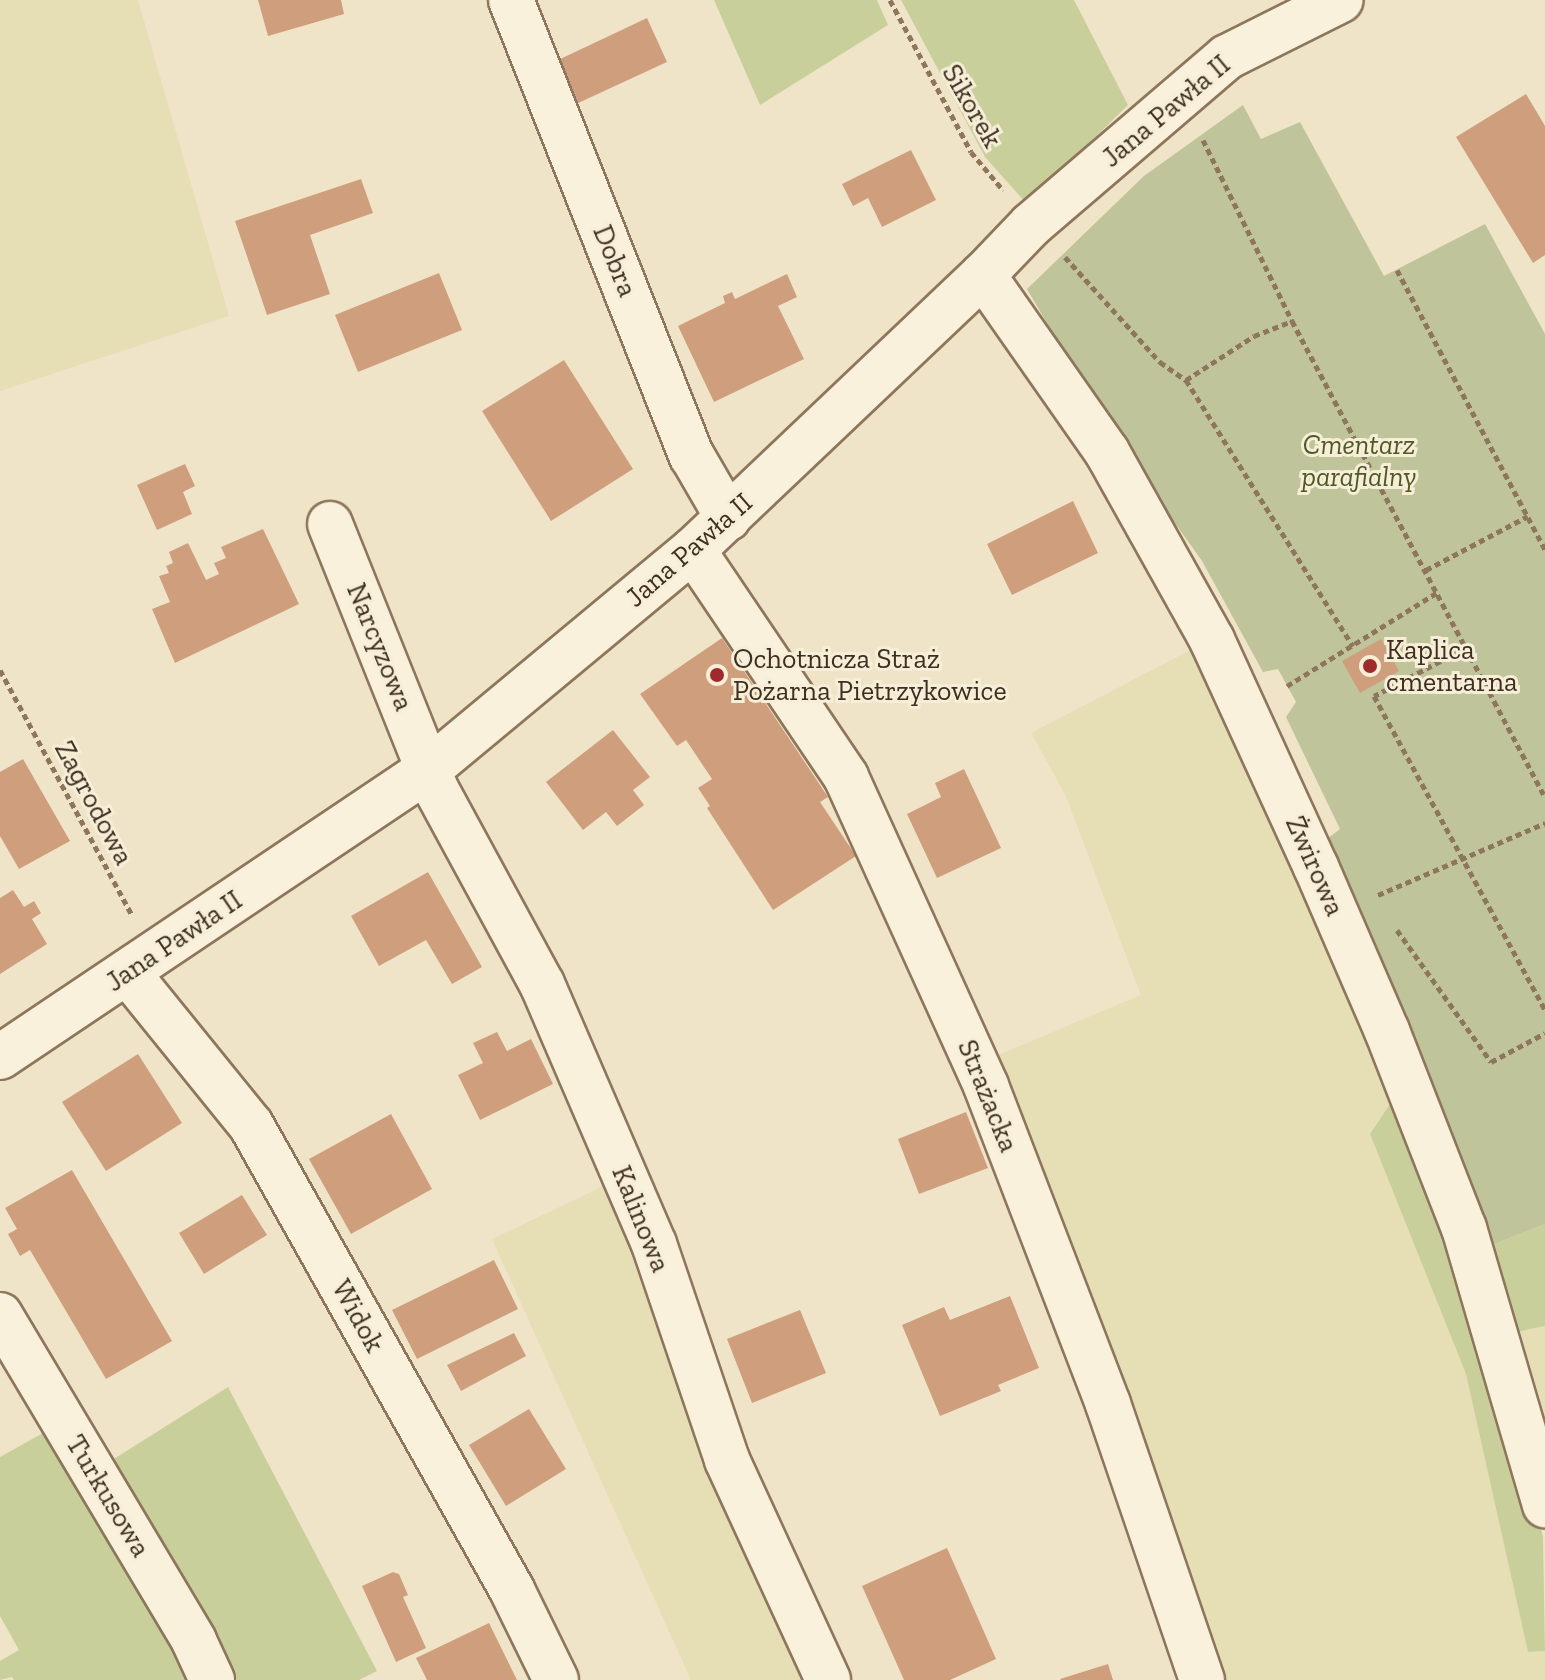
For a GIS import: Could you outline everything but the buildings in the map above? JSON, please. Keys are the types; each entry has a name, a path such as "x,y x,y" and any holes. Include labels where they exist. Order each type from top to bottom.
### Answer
{"street":[{"name":"Dobra","path":"511,0 692,456 728,518"},
{"name":"Jana Pawła II","path":"0,1057 429,769 693,550 983,275 1031,225 1227,57 1341,0"},
{"name":"Żwirowa","path":"983,275 1115,465 1212,640 1316,867 1387,1031 1464,1228 1545,1505"},
{"name":"Narcyzowa","path":"330,524 429,769"},
{"name":"Strażacka","path":"693,550 846,777 979,1072 1108,1404 1202,1680"},
{"name":"Kalinowa","path":"429,769 436,789 542,984 654,1244 727,1460 828,1680"},
{"name":"Widok","path":"140,963 251,1125 512,1590 556,1680"},
{"name":"Turkusowa","path":"0,1315 194,1641 212,1680"}],"path":[{"name":"Sikorek","path":"890,0 971,152 1031,225"},
{"path":"1201,135 1292,321 1545,797"},
{"path":"1063,254 1160,362 1186,380 1353,646"},
{"path":"1397,270 1545,550"},
{"path":"1186,380 1254,336 1292,321"},
{"path":"1426,570 1528,516"},
{"path":"1287,686 1438,592"},
{"path":"1467,647 1374,696 1545,1009"},
{"name":"Zagrodowa","path":"0,670 140,963"},
{"path":"1382,910 1373,897 1545,823"},
{"path":"1391,922 1491,1062 1545,1033"}],"shaded area":[{"path":"0,0 138,0 229,316 0,391"},
{"path":"1202,644 1398,1093 1370,1134 1466,1374 1528,1652 1545,1651 1545,1680 1213,1680 986,1060 1141,995 1065,794 1031,733"},
{"path":"612,1182 813,1680 691,1680 492,1239"},
{"path":"1545,1326 1545,1506 1497,1335"}],"green space":[{"path":"714,0 877,0 888,25 760,105"},
{"path":"901,0 1074,0 1128,105 1027,204 985,157"},
{"name":"Cmentarz parafialny","path":"1243,105 1261,139 1300,122 1384,276 1485,224 1545,334 1545,1224 1487,1247 1319,845 1340,829 1286,717 1296,702 1278,669 1263,672 1202,561 1113,436 1027,289 1144,176"},
{"path":"1396,1095 1459,1244 1543,1536 1545,1651 1528,1652 1466,1374 1370,1134"},
{"path":"1545,1224 1545,1326 1511,1333 1487,1247"},
{"path":"228,1387 377,1671 359,1680 223,1680 109,1462"},
{"path":"52,1428 191,1680 14,1680 12,1677 0,1680 0,1661 19,1650 0,1616 0,1457"}],"place":[{"name":"Kaplica cmentarna","path":"1370,666"},
{"name":"Ochotnicza Straż Pożarna Pietrzykowice","path":"717,675"}]}
